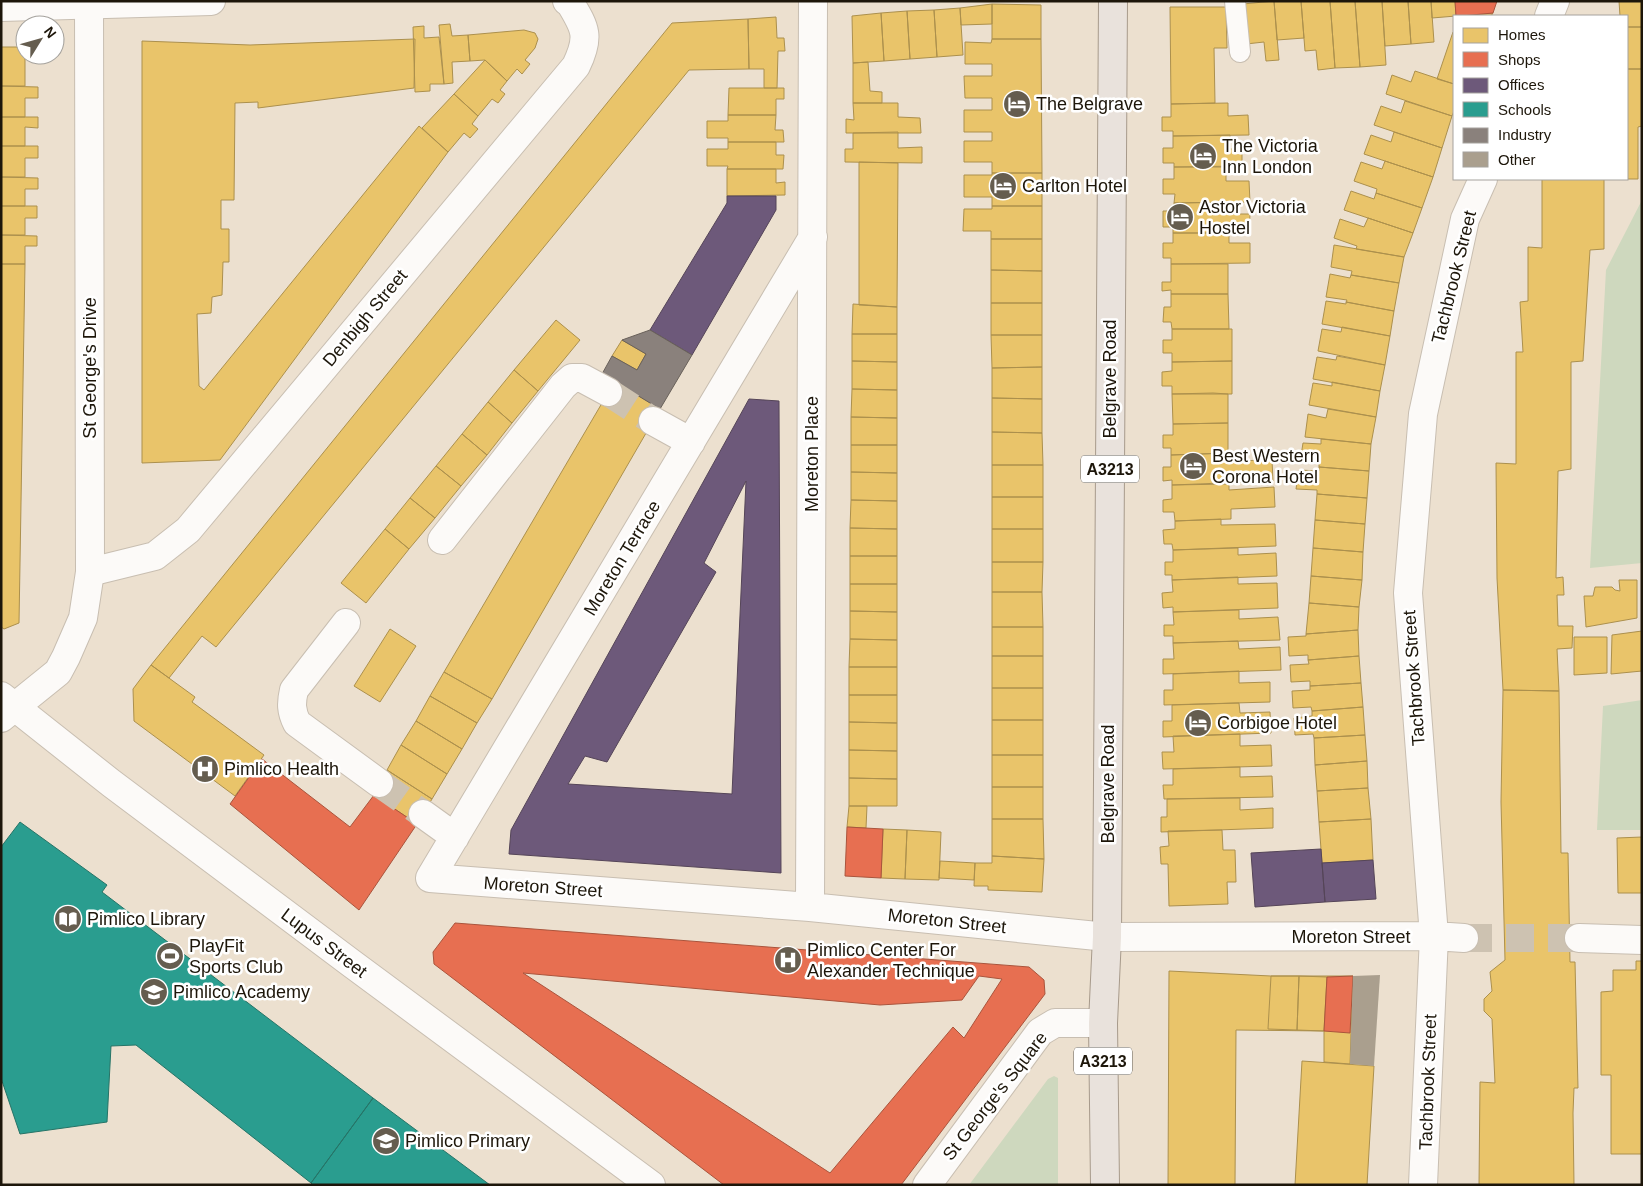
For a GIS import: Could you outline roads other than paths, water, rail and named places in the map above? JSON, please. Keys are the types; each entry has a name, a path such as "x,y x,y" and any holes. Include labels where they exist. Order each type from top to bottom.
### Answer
{"main road":[{"name":"Belgrave Road","path":"1107,937 1113,1"},
{"name":"A3213","path":"1105,1185 1103,1022 1107,937"}],"street":[{"path":"9,7 211,1"},
{"name":"Moreton Place","path":"810,907 814,237 813,1"},
{"path":"1549,15 1555,1"},
{"name":"St George's Drive","path":"5,707 58,672 83,618 90,572 89,4"},
{"name":"Denbigh Street","path":"90,572 155,556 188,530 576,66 585,43 585,32 572,8"},
{"name":"Tachbrook Street","path":"1423,1185 1434,936 1408,594 1423,414 1465,219 1483,180"},
{"name":"Moreton Terrace","path":"430,878 814,237"},
{"path":"442,540 563,386 572,378 582,378 608,392"},
{"path":"653,420 691,442"},
{"path":"346,623 294,690 291,702 292,713 297,723 379,783"},
{"name":"Lupus Street","path":"5,707 111,783 651,1185"},
{"path":"423,814 455,837"},
{"name":"Moreton Street","path":"430,878 810,907 1107,937 1434,936 1464,938"},
{"path":"1579,938 1642,940"},
{"name":"St George's Square","path":"927,1185 1040,1032 1055,1023 1103,1022"}],"lane":[{"path":"1235,1 1240,52"}],"tunnel":[{"path":"608,392 653,421"},
{"path":"379,783 423,814"},
{"path":"1464,938 1579,938"}],"place":[{"name":"The Belgrave","path":"1017,104"},
{"name":"The Victoria Inn London","path":"1203,156"},
{"name":"Carlton Hotel","path":"1003,186"},
{"name":"Astor Victoria Hostel","path":"1180,217"},
{"name":"Best Western Corona Hotel","path":"1193,466"},
{"name":"Corbigoe Hotel","path":"1198,723"},
{"name":"Pimlico Health","path":"205,769"},
{"name":"Pimlico Library","path":"68,919"},
{"name":"PlayFit Sports Club","path":"170,956"},
{"name":"Pimlico Center For Alexander Technique","path":"788,960"},
{"name":"Pimlico Academy","path":"154,992"},
{"name":"Pimlico Primary","path":"386,1141"}]}
